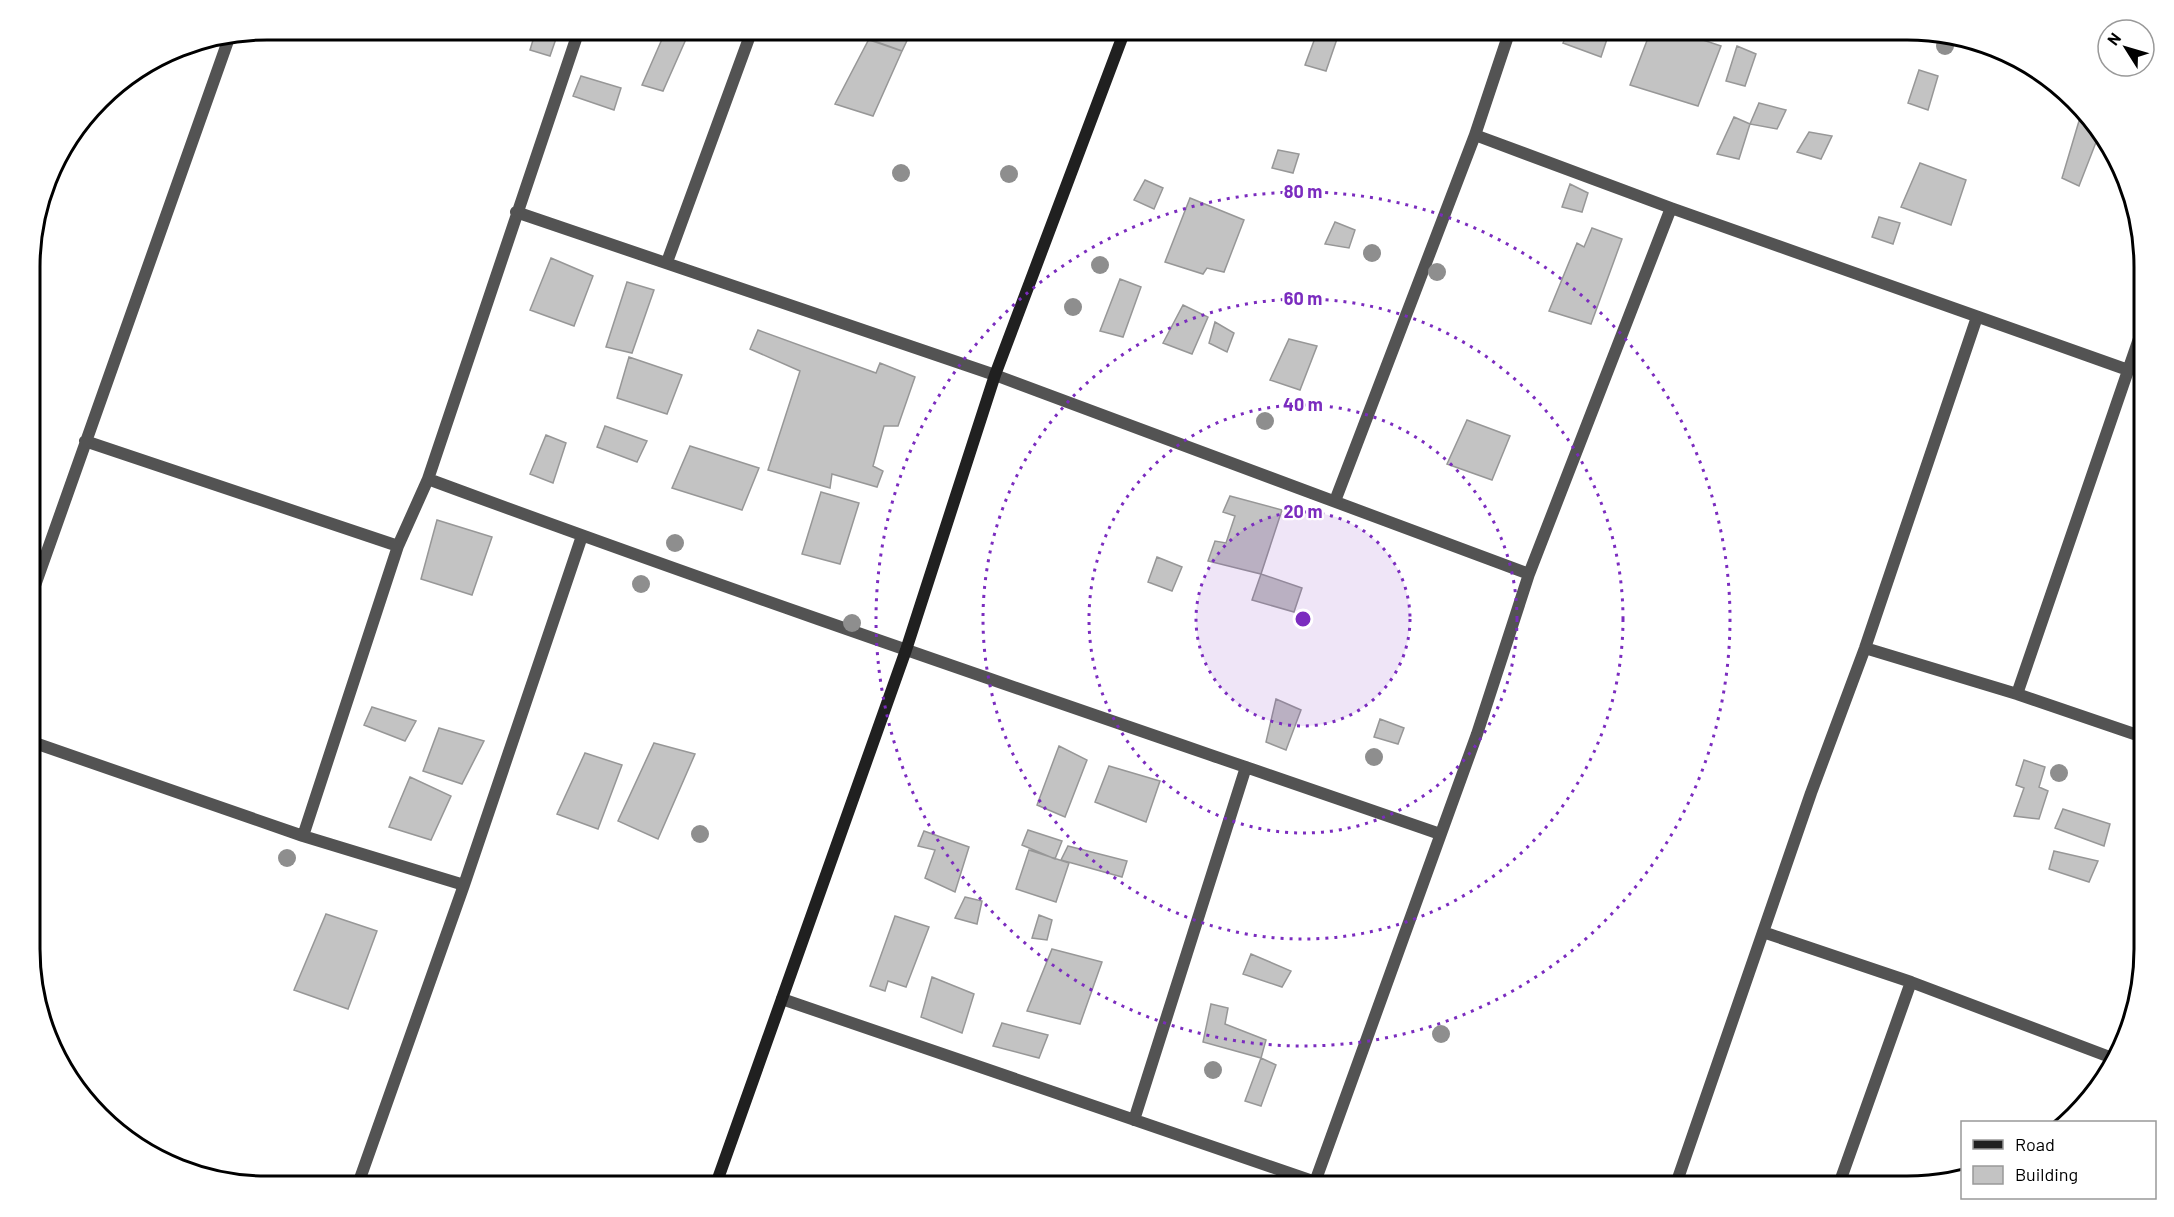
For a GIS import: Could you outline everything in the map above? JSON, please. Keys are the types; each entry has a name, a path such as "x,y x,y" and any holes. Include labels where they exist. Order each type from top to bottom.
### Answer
{"street":[{"path":"303,836 398,546 428,479 576,40"},
{"path":"667,262 748,40"},
{"path":"719,1176 906,650 995,375 1121,40"},
{"path":"1335,501 1475,135 1507,40"},
{"path":"41,568 227,44"},
{"path":"1475,135 1671,208 2128,370"},
{"path":"1317,1176 1477,734 1529,574 1671,208"},
{"path":"516,212 995,375 1529,574"},
{"path":"1679,1176 1811,793 1865,648 1977,317"},
{"path":"2017,694 2134,354"},
{"path":"85,441 398,546"},
{"path":"428,479 906,650 1440,834"},
{"path":"361,1176 464,885 582,536"},
{"path":"1865,648 2017,694 2134,734"},
{"path":"41,745 303,836 464,885"},
{"path":"1134,1120 1246,767"},
{"path":"1763,932 1911,982 2107,1056"},
{"path":"1842,1176 1911,982"},
{"path":"782,999 1297,1176"}],"building":[{"path":"533,40 556,40 550,56 530,50"},
{"path":"662,40 686,40 663,91 642,85"},
{"path":"868,40 902,51 873,116 835,104"},
{"path":"870,40 907,40 902,51"},
{"path":"1314,40 1337,40 1326,71 1305,65"},
{"path":"1564,40 1607,40 1601,57 1563,43"},
{"path":"1647,40 1703,40 1721,46 1698,106 1630,85"},
{"path":"1737,46 1756,54 1745,86 1726,81"},
{"path":"1919,70 1938,76 1928,110 1908,103"},
{"path":"581,76 621,88 614,110 573,96"},
{"path":"1759,103 1786,110 1777,129 1750,124"},
{"path":"1734,117 1750,124 1739,159 1717,154"},
{"path":"2080,121 2096,142 2079,186 2062,178"},
{"path":"1809,132 1832,136 1821,159 1797,152"},
{"path":"1278,150 1299,154 1293,173 1272,168"},
{"path":"1920,163 1966,180 1951,225 1901,207"},
{"path":"1145,180 1163,188 1154,209 1134,200"},
{"path":"1570,184 1588,193 1582,212 1562,207"},
{"path":"1190,198 1244,220 1224,272 1207,268 1203,274 1165,262"},
{"path":"1879,217 1900,223 1893,244 1872,237"},
{"path":"1335,222 1355,230 1349,248 1325,244"},
{"path":"1592,228 1622,239 1591,324 1549,311 1577,243 1584,247"},
{"path":"551,258 593,276 574,326 530,310"},
{"path":"1120,279 1141,287 1123,337 1100,331"},
{"path":"627,282 654,290 632,353 606,347"},
{"path":"1183,305 1208,317 1192,354 1163,343"},
{"path":"1215,322 1234,333 1227,352 1209,343"},
{"path":"758,330 876,373 880,363 915,377 898,426 884,426 873,466 883,471 877,487 832,474 830,488 768,470 800,371 750,349"},
{"path":"1289,339 1317,346 1300,390 1270,380"},
{"path":"629,357 682,375 667,414 617,398"},
{"path":"1467,420 1510,436 1492,480 1447,464"},
{"path":"605,426 647,441 637,462 597,447"},
{"path":"546,435 566,443 553,483 530,474"},
{"path":"690,446 759,468 742,510 672,488"},
{"path":"821,492 859,503 840,564 802,554"},
{"path":"1230,496 1282,510 1261,574 1208,561 1215,541 1226,543 1235,516 1223,512"},
{"path":"437,520 492,537 472,595 421,579"},
{"path":"1157,557 1182,567 1172,591 1148,582"},
{"path":"1261,574 1302,588 1294,612 1252,600"},
{"path":"1276,699 1301,710 1286,750 1266,742"},
{"path":"372,707 416,721 405,741 364,725"},
{"path":"1380,719 1404,728 1398,744 1374,737"},
{"path":"439,728 484,741 462,784 423,771"},
{"path":"654,743 695,754 658,839 618,821"},
{"path":"1059,746 1087,760 1065,817 1037,805"},
{"path":"585,753 622,765 598,829 557,814"},
{"path":"2024,760 2045,767 2039,787 2048,791 2039,819 2014,816 2024,788 2016,785"},
{"path":"1109,766 1160,781 1146,822 1095,802"},
{"path":"410,777 451,796 431,840 389,827"},
{"path":"2063,809 2110,824 2104,846 2055,828"},
{"path":"1028,830 1062,841 1055,859 1022,845"},
{"path":"924,831 969,847 955,892 925,878 935,850 918,846"},
{"path":"1068,846 1127,861 1122,877 1061,860"},
{"path":"1029,850 1069,863 1056,902 1016,889"},
{"path":"2054,851 2098,861 2089,882 2049,869"},
{"path":"965,897 982,901 977,924 955,918"},
{"path":"326,914 377,931 348,1009 294,990"},
{"path":"1039,915 1052,920 1047,940 1032,938"},
{"path":"895,916 929,927 906,987 888,981 885,991 870,986"},
{"path":"1052,949 1102,962 1080,1024 1027,1011"},
{"path":"1251,954 1291,971 1282,987 1243,974"},
{"path":"932,977 974,994 962,1033 921,1017"},
{"path":"1211,1004 1228,1008 1225,1024 1266,1040 1261,1058 1203,1042"},
{"path":"1002,1023 1048,1035 1039,1058 993,1046"},
{"path":"1261,1058 1276,1065 1261,1106 1245,1101"}]}
